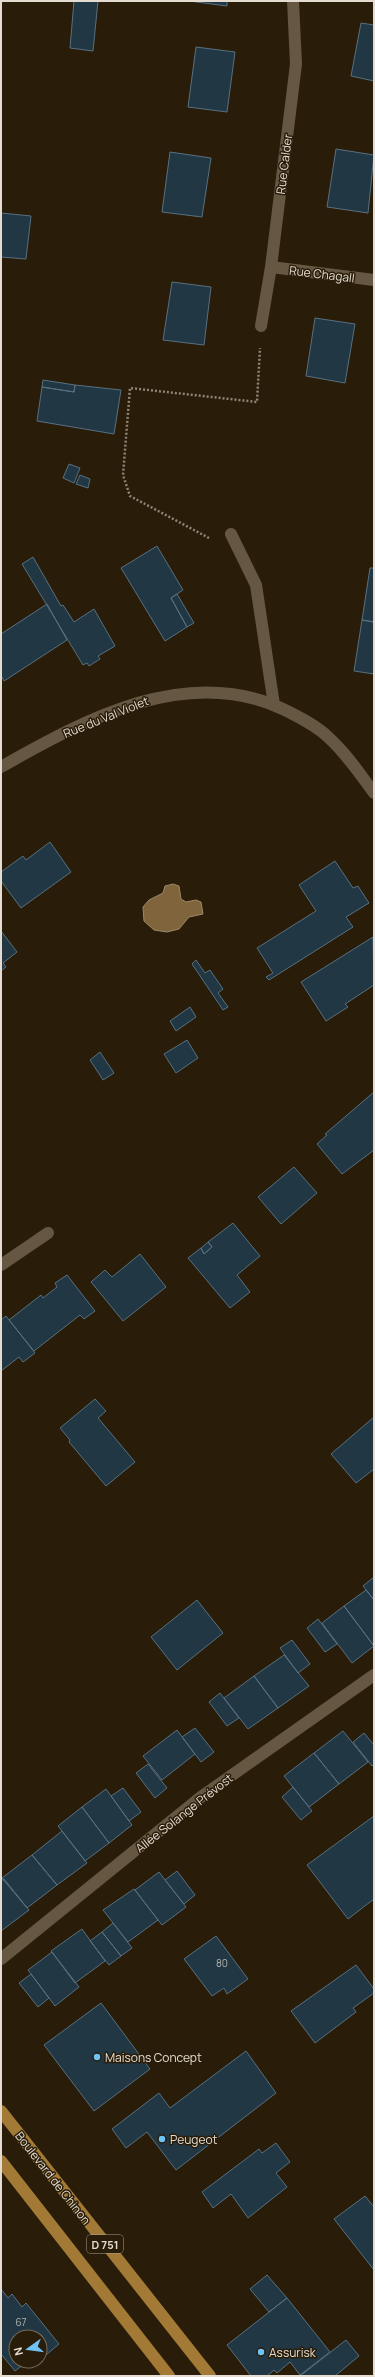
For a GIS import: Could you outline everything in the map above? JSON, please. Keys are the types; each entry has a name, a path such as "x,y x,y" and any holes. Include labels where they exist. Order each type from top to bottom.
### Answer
{"main road":[{"name":"Boulevard de Chinon","path":"1,2111 210,2376"},
{"name":"D 751","path":"1,2161 169,2376"}],"street":[{"name":"Rue Calder","path":"261,326 271,267 296,64 293,1"},
{"name":"Rue Chagall","path":"271,267 374,280"},
{"path":"231,534 256,585 274,705"},
{"name":"Rue du Val Violet","path":"1,767 42,744 127,705 154,697 182,693 214,693 242,695 274,705 296,716 328,736 355,766 374,793"},
{"path":"1,1265 48,1233"},
{"name":"Allée Solange Prévost","path":"1,1959 201,1797 374,1675"}],"path":[{"path":"242,556 130,496 123,475 127,420 130,388 257,402 261,326"}],"shaded area":[{"path":"173,884 179,886 181,899 186,902 196,900 201,902 203,914 189,917 179,929 167,932 154,930 144,921 143,907 149,900 163,893 165,886"}],"building":[{"path":"74,1 98,1 93,51 70,48"},
{"path":"189,1 227,1 227,6"},
{"path":"361,23 374,25 374,81 351,76"},
{"path":"196,47 235,52 227,112 188,107"},
{"path":"336,149 374,155 368,213 327,207"},
{"path":"170,152 211,158 202,217 162,212"},
{"path":"1,213 31,216 26,259 1,257"},
{"path":"172,282 211,287 204,345 163,340"},
{"path":"315,318 355,324 345,383 306,376"},
{"path":"43,380 75,385 74,392 42,387"},
{"path":"75,385 121,390 114,434 37,421 42,387 74,392"},
{"path":"69,464 80,468 74,483 63,478"},
{"path":"80,475 90,479 88,488 76,484"},
{"path":"157,546 183,590 171,598 187,627 165,641 121,568"},
{"path":"33,557 61,606 63,605 74,622 94,609 115,646 98,656 100,659 89,666 87,663 83,665 22,564"},
{"path":"370,568 374,568 374,622 362,620"},
{"path":"177,594 194,623 187,627 171,598"},
{"path":"47,604 67,640 4,681 1,675 1,634"},
{"path":"362,620 374,622 374,674 354,671"},
{"path":"50,842 71,872 21,908 1,881 1,872 23,856 26,860"},
{"path":"335,861 353,888 358,886 369,903 346,917 353,927 269,980 266,977 273,973 257,948 316,911 299,885"},
{"path":"1,931 17,952 3,963 6,967 1,971"},
{"path":"373,937 374,985 345,1004 348,1007 326,1021 301,982"},
{"path":"196,960 205,973 210,970 223,989 218,993 228,1007 223,1010 192,964"},
{"path":"190,1007 196,1017 176,1031 170,1021"},
{"path":"187,1040 198,1058 176,1073 164,1054"},
{"path":"100,1052 114,1073 103,1080 90,1060"},
{"path":"374,1092 374,1150 342,1174 317,1144 327,1135 325,1134"},
{"path":"294,1167 317,1193 281,1224 258,1197"},
{"path":"233,1223 260,1256 237,1275 250,1292 230,1308 188,1258 201,1248 204,1254 212,1247 208,1242"},
{"path":"208,1242 212,1247 204,1254 201,1248"},
{"path":"140,1254 166,1287 123,1321 91,1282 105,1270 112,1277"},
{"path":"67,1275 95,1311 84,1319 80,1315 34,1351 9,1320 41,1295 43,1298 57,1287 55,1283"},
{"path":"6,1316 35,1353 23,1362 19,1357 1,1371 1,1320"},
{"path":"95,1399 106,1411 98,1418 135,1462 106,1486 69,1442 70,1440 60,1428"},
{"path":"374,1417 374,1469 356,1483 331,1454"},
{"path":"374,1577 374,1600 363,1586"},
{"path":"366,1590 374,1600 374,1646 344,1606"},
{"path":"197,1600 223,1633 177,1670 151,1637"},
{"path":"344,1606 374,1646 352,1663 322,1623"},
{"path":"318,1619 337,1644 325,1652 307,1628"},
{"path":"292,1640 310,1664 298,1673 280,1648"},
{"path":"284,1655 309,1686 278,1708 254,1676"},
{"path":"254,1676 278,1708 248,1729 224,1698"},
{"path":"220,1693 239,1718 227,1726 209,1702"},
{"path":"195,1728 214,1752 201,1762 182,1737"},
{"path":"177,1730 195,1754 162,1780 143,1756"},
{"path":"343,1731 368,1762 339,1784 314,1753"},
{"path":"364,1733 374,1745 374,1764 372,1766 353,1742"},
{"path":"314,1753 339,1784 309,1807 284,1776"},
{"path":"148,1764 167,1788 155,1798 136,1773"},
{"path":"293,1787 312,1811 301,1820 282,1797"},
{"path":"123,1788 141,1812 129,1821 111,1796"},
{"path":"106,1789 132,1825 109,1843 82,1807"},
{"path":"82,1807 109,1843 85,1861 58,1826"},
{"path":"374,1816 374,1899 348,1919 307,1865"},
{"path":"62,1831 87,1863 57,1885 32,1855"},
{"path":"32,1855 57,1885 27,1908 2,1878"},
{"path":"177,1871 195,1895 184,1904 165,1880"},
{"path":"159,1872 186,1907 162,1925 135,1890"},
{"path":"4,1879 29,1910 1,1931 1,1881"},
{"path":"134,1889 158,1920 128,1942 103,1910"},
{"path":"113,1923 132,1948 121,1956 102,1932"},
{"path":"82,1929 105,1961 75,1983 51,1951"},
{"path":"102,1932 121,1956 109,1965 90,1941"},
{"path":"216,1936 248,1979 227,1994 224,1988 212,1996 184,1959"},
{"path":"52,1952 79,1987 55,2006 28,1970"},
{"path":"356,1965 374,1989 374,1993 353,2008 356,2012 315,2043 291,2011"},
{"path":"31,1974 49,1998 38,2007 19,1983"},
{"name":"Maisons Concept","path":"101,2003 150,2069 94,2111 44,2045"},
{"path":"246,2051 276,2093 176,2170 147,2132 126,2148 112,2129 159,2093 170,2108"},
{"path":"276,2143 290,2162 276,2173 287,2187 248,2218 231,2194 213,2208 202,2192 259,2149 262,2153"},
{"path":"365,2196 374,2207 374,2270 334,2219"},
{"path":"267,2275 287,2298 269,2312 250,2289"},
{"path":"1,2289 8,2298 12,2294 22,2307 26,2303 47,2329 8,2329 8,2362 1,2354"},
{"path":"287,2298 330,2352 300,2375 290,2362 277,2373 274,2370 267,2376 251,2376 227,2345"},
{"path":"48,2330 59,2344 48,2353"},
{"path":"346,2340 359,2356 335,2376 300,2376"}],"place":[{"name":"Maisons Concept","path":"97,2057"},
{"name":"Peugeot","path":"162,2139"},
{"name":"Assurisk","path":"261,2352"}]}
